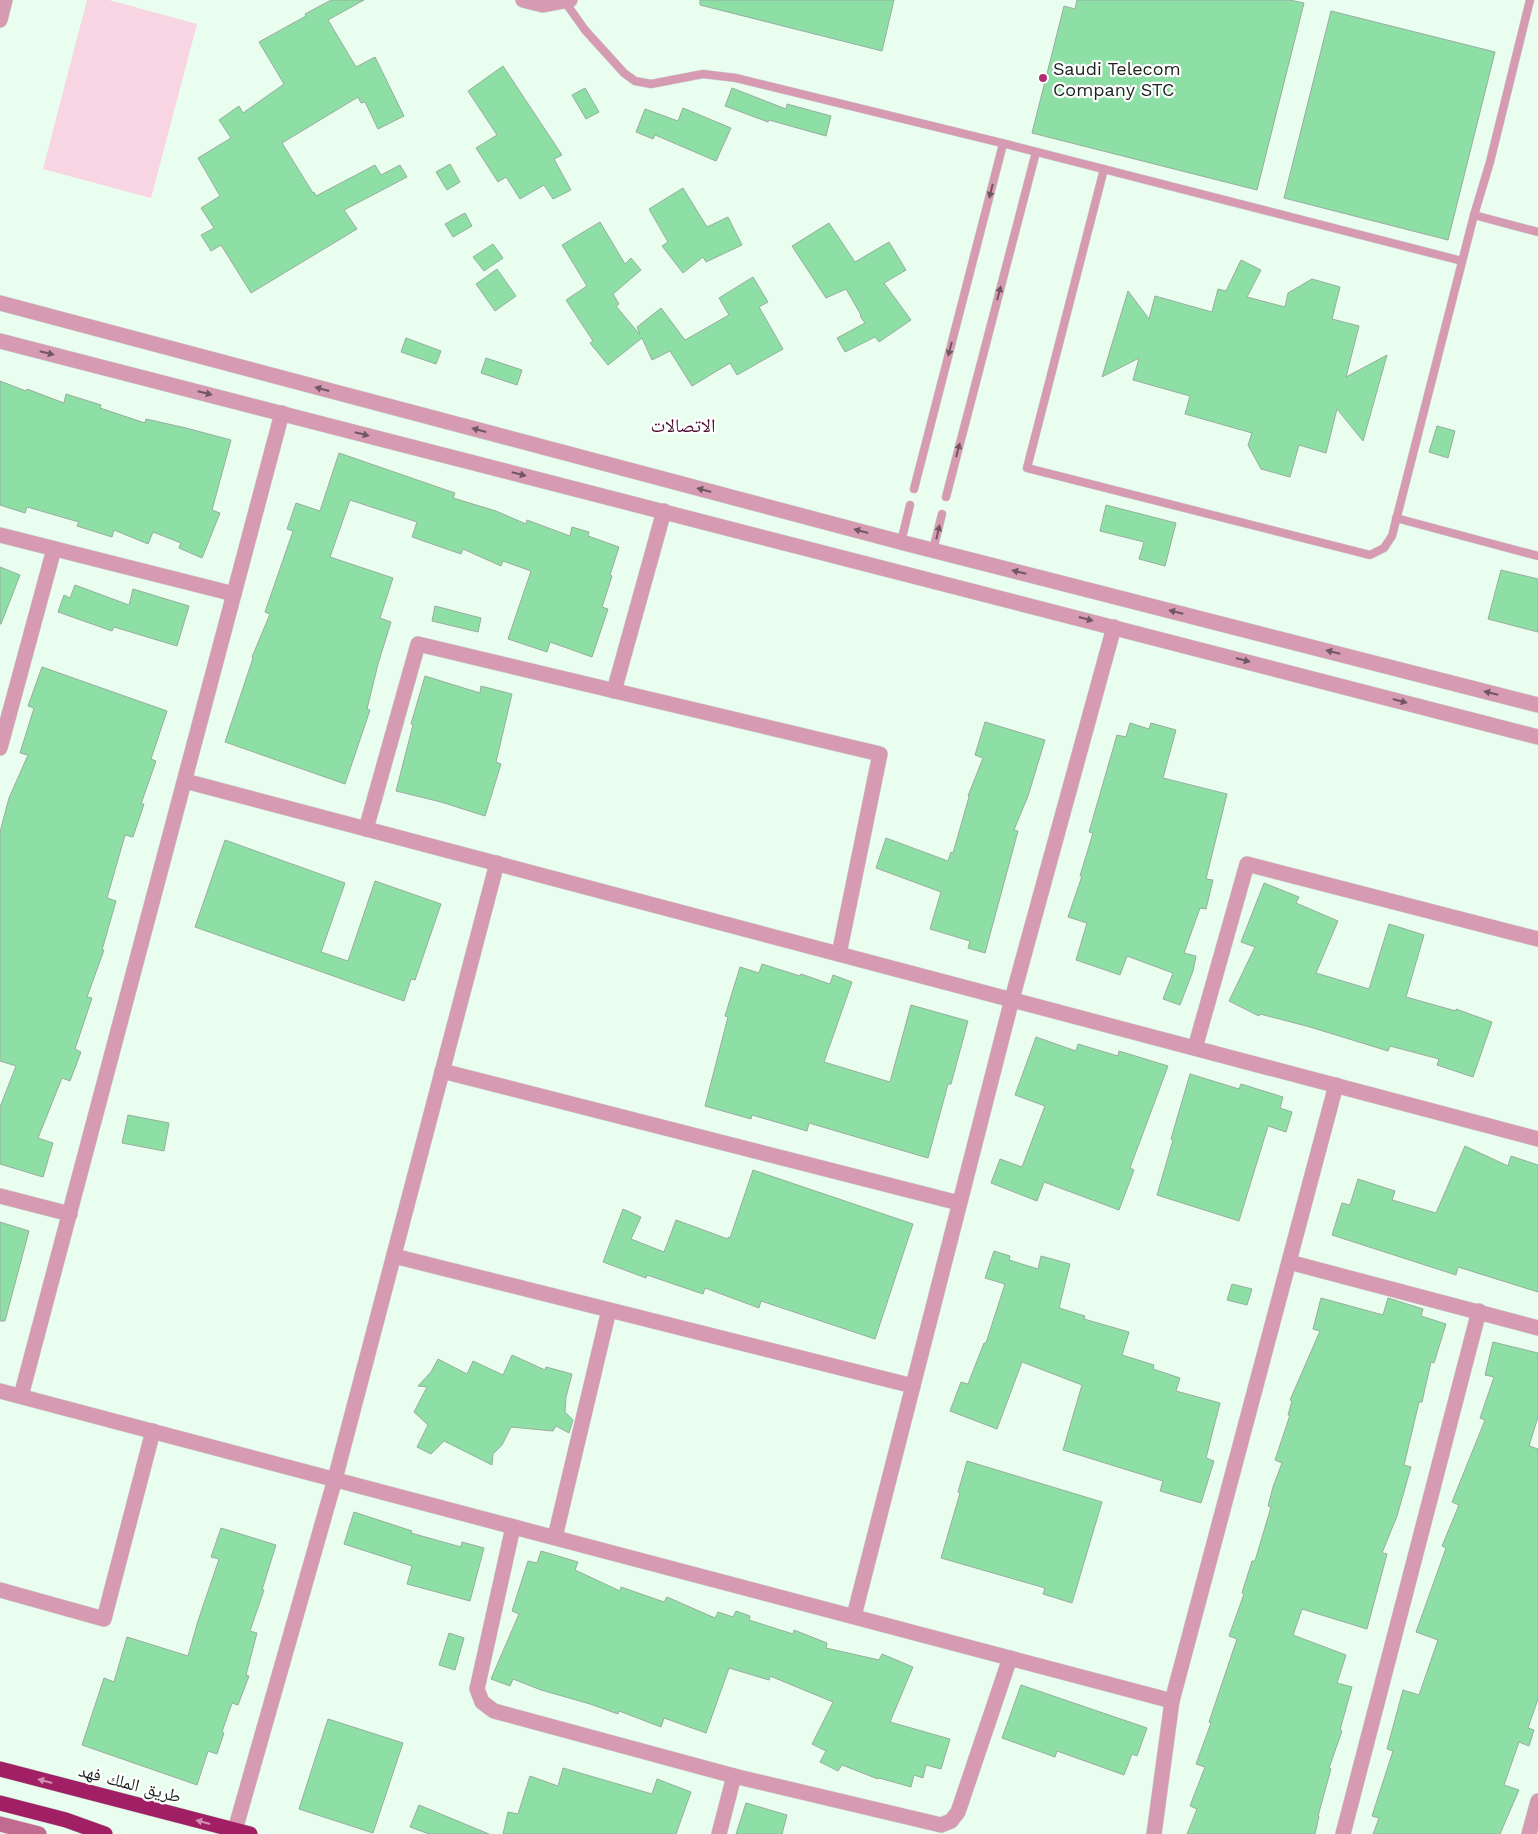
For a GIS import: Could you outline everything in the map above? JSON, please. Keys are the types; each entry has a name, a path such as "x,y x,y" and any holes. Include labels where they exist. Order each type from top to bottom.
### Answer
{"highway":[{"name":"طريق الملك فهد","path":"0,1769 243,1832"},
{"path":"0,1803 66,1820 104,1834"}],"main road":[{"path":"0,1824 39,1834"}],"street":[{"path":"0,20 5,0"},
{"path":"523,0 543,5 567,1"},
{"path":"0,303 901,542 1538,705"},
{"path":"0,340 1538,737"},
{"path":"21,1396 282,413"},
{"path":"614,691 664,511"},
{"path":"0,536 234,594"},
{"path":"0,748 54,549"},
{"path":"854,1616 1012,999 1114,627"},
{"path":"366,829 418,644 880,754 839,954"},
{"path":"185,781 1538,1139"},
{"path":"243,1832 497,863"},
{"path":"1195,1048 1247,864 1538,939"},
{"path":"442,1071 959,1204"},
{"path":"1154,1834 1172,1701 1336,1085"},
{"path":"0,1196 70,1214"},
{"path":"394,1256 913,1386"},
{"path":"1289,1262 1538,1328"},
{"path":"555,1537 609,1310"},
{"path":"1343,1834 1479,1311"},
{"path":"0,1391 1172,1701"},
{"path":"0,1590 104,1619 153,1431"},
{"path":"513,1527 478,1689 482,1702 494,1711 734,1776 941,1825 951,1821 958,1812 1010,1658"},
{"path":"719,1834 734,1776"},
{"path":"1529,1834 1538,1801"}],"lane":[{"path":"1104,169 1027,468 1370,555 1384,548 1392,536 1474,215 1490,162 1530,0"},
{"path":"567,1 584,30 624,73 635,81 658,84 703,74 736,78 1104,169 1462,261"},
{"path":"914,489 1003,144"},
{"path":"946,497 1036,152"},
{"path":"1474,215 1538,232"},
{"path":"901,542 910,505"},
{"path":"933,550 942,514"},
{"path":"1396,518 1538,556"}],"shaded area":[{"path":"87,0 109,0 197,24 151,198 43,169"}],"building":[{"path":"331,0 364,0 328,20 356,67 375,57 404,116 378,129 365,102 361,103 358,97 282,143 316,196 375,165 381,175 400,165 407,177 344,210 357,229 251,293 221,245 211,251 201,235 214,228 201,208 220,196 198,158 231,138 219,120 239,106 243,113 284,84 259,42"},
{"path":"700,0 894,0 882,51 700,5"},
{"path":"1077,0 1290,0 1304,3 1257,190 1032,133 1064,6 1075,9"},
{"path":"1331,11 1495,52 1448,240 1284,198"},
{"path":"503,66 562,155 554,159 571,190 553,199 544,185 520,199 506,177 498,182 476,148 497,135 468,91"},
{"path":"585,88 599,112 586,119 572,95"},
{"path":"732,88 786,109 787,104 831,116 826,136 769,120 768,122 725,106"},
{"path":"683,108 731,128 716,161 655,135 653,139 636,132 645,109 678,121"},
{"path":"450,164 460,182 447,190 436,172"},
{"path":"683,188 707,227 728,217 742,245 706,262 703,257 683,273 662,246 668,242 649,209"},
{"path":"465,213 472,226 453,237 445,224"},
{"path":"600,222 625,264 631,258 641,270 613,294 619,304 616,306 640,335 637,327 661,308 685,340 729,315 719,298 753,277 768,302 759,307 783,349 737,375 730,363 692,386 670,351 652,360 642,338 608,365 590,343 593,341 566,300 587,286 562,245"},
{"path":"829,223 855,262 889,242 906,270 884,283 911,320 879,342 875,337 845,352 837,338 865,323 861,315 846,289 826,298 792,246"},
{"path":"493,244 503,258 484,271 473,257"},
{"path":"1241,260 1261,270 1247,297 1285,307 1288,293 1312,279 1340,287 1332,319 1359,326 1346,377 1387,355 1363,441 1337,409 1326,453 1299,445 1290,477 1261,469 1248,445 1252,433 1185,414 1190,396 1133,380 1139,358 1102,377 1128,291 1149,319 1155,296 1212,312 1218,289 1226,291"},
{"path":"497,269 516,296 495,311 476,284"},
{"path":"406,338 441,351 436,364 401,352"},
{"path":"486,358 522,370 517,385 481,373"},
{"path":"0,381 64,403 66,394 101,405 100,408 145,423 146,419 231,440 212,510 220,513 202,558 179,548 181,543 153,532 148,544 114,530 112,537 77,526 79,522 27,507 25,513 0,505"},
{"path":"1437,426 1455,431 1448,458 1429,452"},
{"path":"339,453 455,493 453,498 496,511 526,524 527,520 570,536 572,527 589,532 588,536 619,547 602,607 608,609 592,657 550,642 547,652 508,639 531,571 503,561 501,566 463,549 461,554 412,537 417,522 350,500 330,557 393,578 380,618 391,622 367,709 370,710 345,784 225,742 252,657 270,614 265,612 293,531 287,529 296,503 320,511"},
{"path":"1106,505 1176,523 1165,566 1139,559 1144,542 1100,531"},
{"path":"0,567 20,575 1,624 0,624"},
{"path":"1501,570 1538,579 1538,632 1488,619"},
{"path":"75,585 129,605 133,589 189,606 177,646 114,627 112,631 58,612 64,595 70,598"},
{"path":"435,606 481,618 478,632 432,621"},
{"path":"42,667 167,711 151,759 156,761 141,804 144,804 133,837 125,835 107,898 116,901 102,950 104,950 87,997 92,998 75,1049 81,1052 70,1081 62,1078 38,1138 53,1143 43,1177 0,1164 0,1107 16,1066 0,1061 0,832 9,798 28,755 20,753 34,708 28,706"},
{"path":"425,676 480,693 481,686 512,694 496,762 501,764 485,816 441,802 396,791 413,725 411,724"},
{"path":"985,722 1045,740 1028,796 1014,830 1018,831 985,953 968,948 970,941 930,929 941,892 876,868 886,838 948,861 951,852 953,853 968,796 983,758 975,755"},
{"path":"1130,723 1149,729 1151,723 1176,730 1163,778 1227,794 1206,879 1213,880 1206,909 1200,908 1184,953 1196,956 1193,971 1180,1005 1163,999 1173,973 1127,956 1120,975 1076,960 1087,923 1068,917 1082,876 1080,876 1093,833 1089,832 1117,735 1126,737"},
{"path":"225,840 345,883 321,952 348,961 375,881 441,904 415,980 411,979 404,1001 195,927"},
{"path":"1264,883 1299,897 1296,903 1338,921 1316,973 1369,989 1389,924 1424,935 1406,997 1456,1011 1456,1009 1492,1022 1473,1077 1437,1065 1439,1059 1390,1046 1388,1051 1310,1027 1260,1014 1259,1016 1229,1001 1255,947 1241,942"},
{"path":"762,964 830,984 833,975 852,982 824,1062 890,1082 911,1005 968,1021 951,1084 948,1084 928,1158 809,1123 807,1131 752,1115 751,1119 705,1106 728,1017 725,1016 740,967 759,973"},
{"path":"1036,1037 1076,1051 1078,1044 1118,1056 1119,1051 1168,1066 1130,1168 1134,1170 1119,1210 1044,1182 1037,1201 991,1183 1000,1159 1022,1167 1045,1106 1015,1095"},
{"path":"1190,1074 1239,1089 1241,1084 1283,1097 1280,1108 1292,1112 1286,1132 1268,1126 1239,1221 1157,1195"},
{"path":"128,1115 169,1123 164,1151 122,1143"},
{"path":"1465,1146 1508,1166 1511,1156 1538,1165 1538,1292 1458,1267 1456,1275 1332,1235 1342,1203 1350,1205 1358,1179 1395,1191 1392,1200 1436,1213"},
{"path":"753,1170 913,1224 875,1339 761,1301 759,1308 705,1288 703,1294 647,1275 646,1278 603,1262 623,1209 641,1217 631,1239 664,1252 676,1220 728,1239 728,1237 730,1238"},
{"path":"0,1222 29,1231 5,1321 0,1321"},
{"path":"994,1251 1010,1256 1009,1260 1038,1269 1041,1256 1070,1264 1059,1308 1085,1316 1084,1319 1129,1332 1122,1355 1154,1365 1153,1369 1180,1378 1176,1391 1220,1403 1206,1458 1214,1461 1201,1503 1160,1491 1163,1481 1063,1450 1082,1385 1022,1362 997,1429 950,1411 961,1382 968,1384 984,1343 986,1343 1005,1284 985,1278"},
{"path":"1232,1284 1252,1289 1247,1305 1227,1300"},
{"path":"1321,1298 1383,1315 1388,1298 1423,1309 1421,1316 1446,1324 1434,1363 1431,1362 1422,1402 1419,1402 1404,1465 1411,1467 1397,1516 1382,1553 1387,1554 1367,1629 1302,1609 1293,1635 1346,1655 1337,1683 1352,1687 1340,1730 1342,1731 1329,1768 1331,1769 1315,1834 1187,1834 1197,1809 1190,1806 1205,1767 1196,1764 1237,1639 1229,1636 1244,1594 1242,1593 1252,1561 1255,1561 1271,1507 1268,1506 1282,1463 1275,1460 1290,1415 1288,1415 1292,1401 1290,1400 1320,1331 1313,1329"},
{"path":"1493,1342 1538,1353 1538,1417 1529,1446 1538,1449 1538,1699 1528,1728 1534,1730 1529,1746 1519,1742 1504,1785 1519,1790 1500,1834 1373,1834 1379,1818 1372,1816 1393,1751 1387,1749 1403,1690 1419,1695 1438,1640 1416,1632 1446,1548 1442,1546 1459,1505 1452,1502 1485,1420 1480,1418 1494,1377 1485,1375"},
{"path":"512,1355 545,1370 546,1367 572,1374 566,1397 565,1412 573,1420 569,1433 556,1426 553,1431 511,1427 502,1445 493,1454 492,1465 444,1441 431,1454 417,1447 428,1425 414,1412 427,1387 418,1386 431,1372 438,1359 467,1374 473,1361 503,1375"},
{"path":"967,1461 1102,1502 1072,1603 1043,1594 1045,1588 941,1558 960,1493 958,1492"},
{"path":"354,1512 412,1531 411,1533 461,1547 462,1542 484,1548 470,1601 407,1584 412,1566 344,1544"},
{"path":"221,1528 276,1545 262,1590 264,1590 250,1631 257,1633 246,1675 249,1676 238,1705 232,1703 217,1754 208,1751 197,1785 82,1745 104,1678 114,1682 127,1637 188,1656 219,1559 211,1557"},
{"path":"541,1551 578,1562 575,1570 620,1591 621,1587 664,1602 667,1597 715,1618 718,1612 733,1617 736,1611 750,1616 749,1620 793,1634 794,1630 827,1643 826,1648 879,1660 882,1654 913,1667 890,1722 950,1739 941,1769 926,1765 923,1778 914,1775 911,1787 878,1779 842,1765 838,1771 820,1762 826,1751 812,1744 833,1702 770,1676 769,1680 729,1668 706,1733 664,1718 661,1727 619,1711 618,1714 541,1690 513,1679 510,1686 491,1679 519,1614 512,1611 528,1561 537,1563"},
{"path":"449,1633 464,1638 455,1670 439,1665"},
{"path":"1021,1685 1147,1728 1137,1756 1132,1754 1124,1775 1057,1751 1055,1757 1002,1738"},
{"path":"328,1719 403,1743 373,1833 299,1809"},
{"path":"563,1768 652,1794 657,1779 691,1792 676,1834 503,1834 508,1812 518,1814 530,1776 558,1786"},
{"path":"746,1803 787,1815 782,1834 736,1834"},
{"path":"419,1805 489,1834 429,1834 410,1827"}],"place":[{"name":"Saudi Telecom Company STC","path":"1043,78"}],"district":[{"name":"الاتصالات","path":"683,425"}]}
